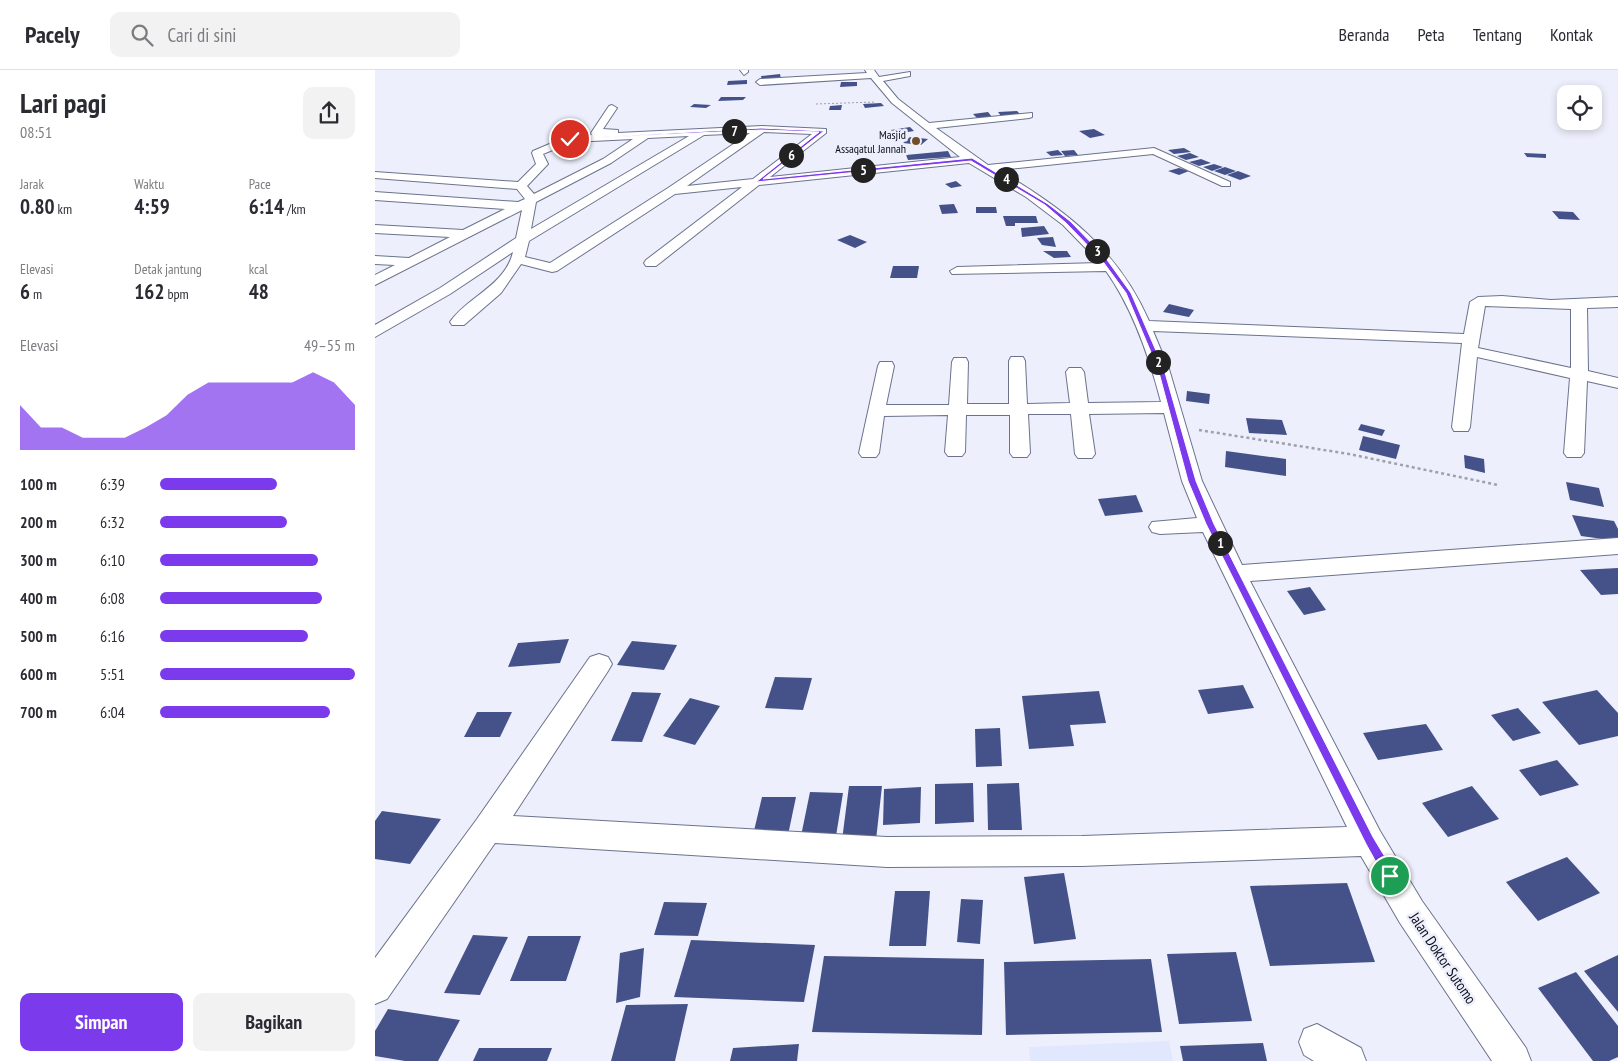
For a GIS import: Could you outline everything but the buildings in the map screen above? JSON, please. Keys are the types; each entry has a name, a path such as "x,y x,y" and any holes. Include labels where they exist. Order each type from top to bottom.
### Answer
{"street":[{"path":"760,82 907,74"},
{"name":"Jalan Doktor Sutomo","path":"872,75 895,101 927,126 979,163 1047,204 1087,240 1111,267 1129,293 1161,369 1192,481 1210,524 1369,841 1411,912 1513,1061"},
{"path":"612,108 596,133 761,122 761,129"},
{"path":"927,126 1029,115"},
{"path":"375,281 607,161 655,129"},
{"path":"521,186 542,164 537,153 570,139 655,129 703,132 761,129 822,131 651,263"},
{"path":"517,259 552,268 672,191 761,129"},
{"path":"375,332 703,132"},
{"path":"672,191 758,181 1154,151 1226,184"},
{"path":"375,175 521,186 531,199 523,240 517,259 496,290 458,322"},
{"path":"375,196 517,206"},
{"path":"375,228 464,234"},
{"path":"375,260 411,262"},
{"path":"957,271 1111,267"},
{"path":"1461,427 1478,302 1618,302"},
{"path":"1574,453 1579,374 1579,303"},
{"path":"1143,326 1471,345 1618,383"},
{"path":"1017,361 1020,453"},
{"path":"955,452 960,362"},
{"path":"869,453 886,366"},
{"path":"1075,372 1085,454"},
{"path":"876,411 1080,408 1173,417"},
{"path":"1160,527 1210,524"},
{"path":"1236,574 1618,546"},
{"path":"375,987 489,829 599,664"},
{"path":"489,829 887,852 1082,851 1369,841"},
{"path":"1317,1042 1348,1061"}],"path":[{"path":"816,104 895,101"},
{"path":"1173,417 1498,485"}],"shaded area":[{"path":"1169,1041 1173,1061 1030,1061 1029,1047"}],"place":[{"name":"Masjid Assaqatul Jannah","path":"916,141"}],"route":[{"path":"570,139 761,129 822,131 758,181 972,159 1047,204 1068,222 1111,267 1129,293 1161,369 1175,428 1192,481 1210,524 1369,841 1390,876"}]}
